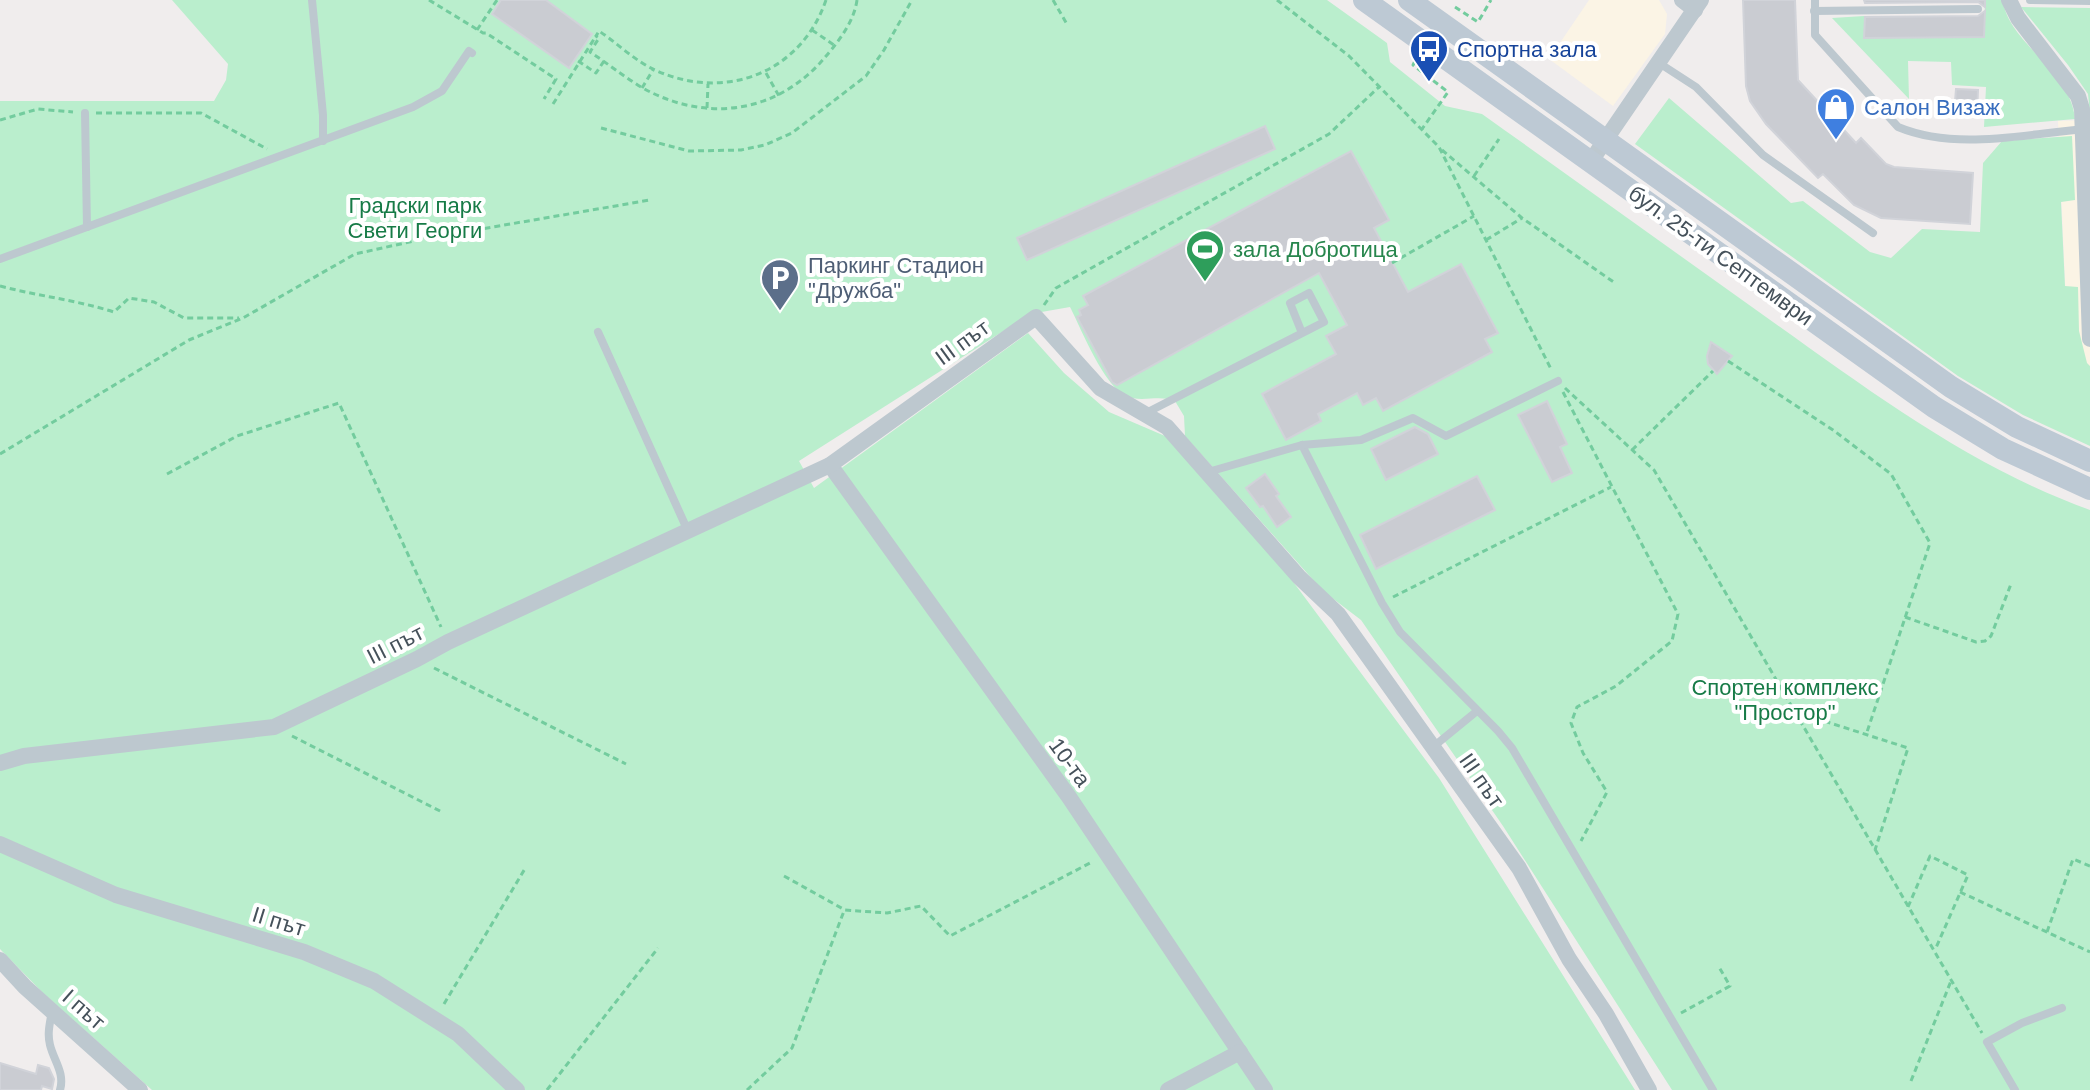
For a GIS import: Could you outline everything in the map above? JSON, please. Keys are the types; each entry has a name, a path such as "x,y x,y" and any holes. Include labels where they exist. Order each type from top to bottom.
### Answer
{"main road":[{"name":"бул. 25-ти Септември","path":"1364,0 1934,407 2003,449 2090,489"},
{"name":"бул. 25-ти Септември","path":"1409,0 1951,387 2017,427 2090,461"}],"street":[{"path":"2009,0 2018,18 2078,96 2087,129 2090,339"},
{"path":"1591,161 1659,63 1693,3"},
{"name":"ІІІ път","path":"0,763 24,756 274,727 687,529 830,465 1036,317 1100,388 1167,427 1299,577 1338,614 1519,868 1569,959 1606,1014 1649,1090"},
{"name":"10-та","path":"830,465 1107,853 1265,1090"},
{"name":"ІІ път","path":"0,844 116,895 304,952 374,981 458,1034 517,1090"},
{"name":"І път","path":"0,960 140,1090"},
{"path":"1168,1090 1240,1052"}],"lane":[{"path":"312,0 323,141"},
{"path":"1815,0 1815,35 1898,127 1915,135 1964,140 2087,129"},
{"path":"2030,0 2090,1"},
{"path":"1814,11 1978,9"},
{"path":"0,259 413,107 442,91 469,51 472,53"},
{"path":"1659,63 1696,87 1763,155 1873,233"},
{"path":"85,113 87,227"},
{"path":"1146,413 1324,322 1309,293 1290,303 1302,333"},
{"path":"598,332 687,529"},
{"path":"1208,472 1302,445 1361,440 1413,418 1446,436 1558,381"},
{"path":"1302,445 1382,603 1400,632 1512,748 1713,1090"},
{"path":"1433,748 1477,711"},
{"path":"2015,1090 1987,1042 2022,1023 2062,1008"},
{"path":"52,1011 48,1030 50,1046 62,1077 60,1090"}],"path":[{"path":"429,0 556,79 544,99"},
{"path":"553,104 599,31 653,69 691,81 708,82 766,73 787,60 820,18 826,0"},
{"path":"596,36 599,38 590,52 642,88 684,105 707,108 748,104 779,96 804,80 845,31 857,0"},
{"path":"601,128 689,151 741,150 765,145 792,133 866,76 884,50 910,0"},
{"path":"1053,0 1068,26"},
{"path":"1277,0 1349,56 1473,177 1522,218 1615,283"},
{"path":"1478,22 1491,0"},
{"path":"477,30 495,1"},
{"path":"812,30 834,45"},
{"path":"578,61 596,73 604,61"},
{"path":"642,88 653,69"},
{"path":"766,73 779,96"},
{"path":"707,108 708,82"},
{"path":"1036,317 1056,288 1329,134 1380,86"},
{"path":"0,120 38,109 85,113 201,113 281,156"},
{"path":"1473,177 1499,139"},
{"path":"1439,147 1678,614 1672,641 1616,686 1577,707 1571,723 1583,753 1607,792 1574,854"},
{"path":"0,454 189,340 243,318 355,254 423,239 650,200"},
{"path":"1392,263 1474,216"},
{"path":"1486,240 1522,218"},
{"path":"0,286 114,312 129,298 154,302 184,318 243,318"},
{"path":"1728,361 1833,430 1891,474 1930,543 1866,735"},
{"path":"1632,450 1713,371"},
{"path":"1558,381 1654,470 1987,1042"},
{"path":"167,474 237,436 339,403 448,642"},
{"path":"1382,603 1612,487"},
{"path":"1905,617 1976,642 1985,641 1991,636 2011,584"},
{"path":"417,659 626,764"},
{"path":"1795,712 1908,748 1875,850"},
{"path":"274,727 442,812"},
{"path":"784,876 845,910 887,913 921,906 950,936 1107,853"},
{"path":"1908,907 1930,856 1968,875 1934,951"},
{"path":"2047,932 2073,859 2090,866"},
{"path":"436,1018 526,867"},
{"path":"1960,892 2090,952"},
{"path":"747,1090 792,1048 845,910"},
{"path":"547,1090 658,948"},
{"path":"1671,1019 1730,986 1719,967"},
{"path":"1911,1081 1951,980"}],"shaded area":[{"path":"1589,0 1659,0 1667,14 1665,34 1613,106 1549,59"},
{"path":"2090,120 2090,380 2067,327 2058,121"}],"green space":[{"path":"172,0 1327,0 1387,43 1390,62 1445,106 1482,114 1887,402 2005,473 2090,510 2090,1090 1672,1090 1503,826 1361,620 1323,591 1185,436 1184,416 1175,401 1132,398 1113,385 1070,307 1030,314 799,461 814,488 1028,333 1064,373 1109,412 1165,436 1271,552 1439,778 1635,1090 152,1090 42,992 0,949 0,101 214,101 226,80 228,64"},
{"path":"1985,0 2003,0 2015,29 2063,86 2075,119 1984,127 1986,87 1952,85 1951,62 1908,61 1909,99 1832,18 1864,16 1864,38 1984,37"},
{"path":"2021,7 2090,8 2090,114 2088,94"},
{"path":"1669,98 1791,203 1803,201 1870,252 1891,258 1922,229 1980,232 1983,163 2002,141 2072,136 2075,200 2061,202 2065,286 2078,287 2079,331 2090,366 2090,446 2023,415 1958,376 1635,144"}],"building":[{"path":"501,0 546,0 592,34 569,68 492,14"},
{"path":"1743,0 1795,0 1798,80 1856,143 1861,138 1886,164 1894,167 1973,173 1970,224 1881,218 1854,205 1823,174 1818,178 1766,124 1750,101 1746,86"},
{"path":"1864,0 1985,0 1985,7 1978,2 1865,3"},
{"path":"1985,11 1984,37 1864,38 1865,17 1978,16"},
{"path":"1956,89 1978,90 1977,115 1954,114"},
{"path":"1265,126 1275,149 1027,260 1017,238"},
{"name":"зала Добротица","path":"1351,151 1389,220 1374,228 1408,292 1461,264 1498,333 1485,339 1492,352 1383,411 1376,398 1363,405 1357,393 1318,414 1321,421 1286,440 1262,394 1336,354 1326,336 1347,325 1319,273 1117,385 1112,382 1077,317 1081,315 1079,310 1088,305 1083,296"},
{"path":"1711,342 1732,356 1717,374 1708,364"},
{"path":"1547,401 1567,444 1560,447 1572,473 1552,482 1518,415"},
{"path":"1415,427 1428,434 1438,454 1386,480 1371,449"},
{"path":"1265,474 1291,517 1277,527 1246,488"},
{"path":"1477,476 1495,510 1376,569 1360,535"},
{"path":"0,1063 36,1074 38,1065 49,1068 54,1079 52,1089 42,1086 41,1090 0,1090"}],"place":[{"name":"Спортна зала","path":"1429,83"},
{"name":"Салон Визаж","path":"1836,141"},
{"name":"зала Добротица","path":"1205,283"},
{"name":"Паркинг Стадион \"Дружба\"","path":"780,312"}],"park label":[{"name":"Градски парк Свети Георги","path":"415,218"},
{"name":"Спортен комплекс \"Простор\"","path":"1785,700"}]}
